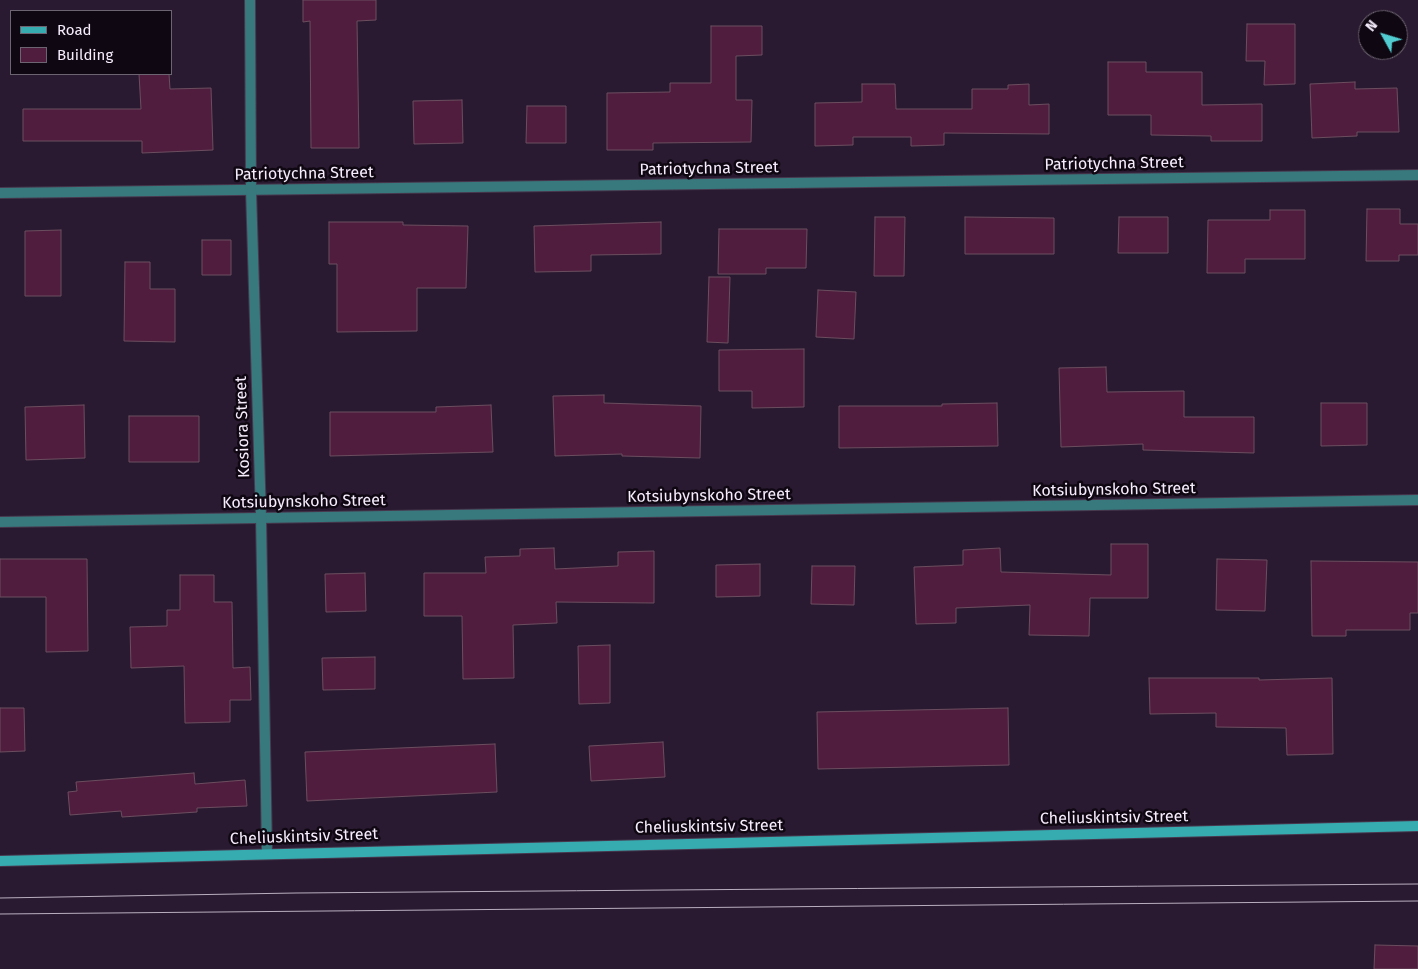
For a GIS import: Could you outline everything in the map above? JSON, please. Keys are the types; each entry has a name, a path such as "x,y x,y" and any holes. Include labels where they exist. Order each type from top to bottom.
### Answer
{"main road":[{"name":"Cheliuskintsiv Street","path":"0,861 1418,826"}],"street":[{"name":"Kosiora Street","path":"250,0 251,190 261,517 267,853"},
{"name":"Patriotychna Street","path":"0,193 1418,175"},
{"name":"Kotsiubynskoho Street","path":"0,522 1418,500"}],"building":[{"path":"303,0 376,0 376,20 357,21 359,148 311,148 310,21 303,22"},
{"path":"1247,24 1295,24 1295,84 1264,85 1265,61 1246,61"},
{"path":"711,26 762,26 762,55 736,56 736,100 752,100 751,142 653,143 653,150 607,150 607,93 670,92 670,83 711,83"},
{"path":"1108,62 1146,62 1146,72 1202,72 1202,105 1262,104 1262,141 1211,141 1211,136 1151,135 1151,115 1108,115"},
{"path":"139,75 169,75 170,89 211,88 213,150 142,153 142,141 23,141 23,109 141,109"},
{"path":"1355,82 1355,89 1397,88 1399,132 1357,132 1357,136 1312,138 1310,84"},
{"path":"862,84 895,84 896,109 972,109 972,89 1008,89 1008,85 1029,84 1029,105 1049,104 1049,134 944,133 944,145 911,146 911,137 853,137 853,145 815,146 815,103 862,102"},
{"path":"462,100 463,143 414,144 413,101"},
{"path":"527,106 566,106 566,143 526,143"},
{"path":"1367,209 1400,209 1400,224 1418,224 1418,255 1399,255 1399,261 1366,261"},
{"path":"1270,210 1305,210 1305,259 1245,259 1245,273 1207,273 1208,220 1270,220"},
{"path":"875,217 905,217 904,276 874,276"},
{"path":"965,217 1054,218 1054,254 965,254"},
{"path":"1119,217 1168,217 1168,253 1118,253"},
{"path":"329,222 403,222 403,225 468,226 466,288 417,288 417,331 337,332 337,264 329,264"},
{"path":"661,222 661,254 591,255 591,271 535,272 534,226"},
{"path":"719,229 807,229 806,268 766,268 766,274 718,274"},
{"path":"61,230 61,296 25,296 25,231"},
{"path":"202,240 231,240 231,275 202,275"},
{"path":"125,262 150,262 150,289 175,289 175,342 124,341"},
{"path":"709,277 730,277 728,343 707,342"},
{"path":"818,290 856,292 854,339 816,337"},
{"path":"804,349 804,407 752,408 752,391 719,391 719,350"},
{"path":"1106,367 1107,392 1184,391 1184,417 1254,417 1254,453 1143,450 1143,444 1061,447 1059,368"},
{"path":"604,395 604,403 701,406 700,458 622,456 622,454 555,456 553,396"},
{"path":"997,403 998,446 839,448 839,406 942,406 942,404"},
{"path":"1321,403 1367,403 1367,445 1321,446"},
{"path":"84,405 85,458 26,460 25,407"},
{"path":"491,405 493,452 330,456 330,412 436,412 436,407"},
{"path":"129,416 199,416 199,462 129,462"},
{"path":"1111,544 1148,544 1148,598 1090,598 1089,636 1029,635 1030,605 956,608 956,623 916,624 914,567 963,565 963,550 1000,548 1001,572 1111,575"},
{"path":"554,548 555,569 618,566 618,552 654,551 654,603 556,602 557,623 513,625 514,678 463,679 462,616 424,616 424,573 486,573 485,557 520,556 520,549"},
{"path":"0,559 87,559 88,651 46,652 46,597 0,597"},
{"path":"1217,559 1267,560 1265,611 1216,610"},
{"path":"1311,561 1418,562 1418,613 1410,613 1410,630 1346,630 1346,636 1312,636"},
{"path":"760,564 760,596 716,597 716,565"},
{"path":"812,566 855,566 854,605 811,604"},
{"path":"365,573 366,611 326,612 325,574"},
{"path":"180,575 214,575 214,602 232,602 233,668 250,667 251,700 230,700 230,722 185,723 184,666 131,668 130,627 167,626 167,610 180,610"},
{"path":"610,645 610,703 579,704 578,646"},
{"path":"375,657 375,689 323,690 322,658"},
{"path":"1149,678 1259,678 1259,680 1332,678 1333,754 1287,755 1286,728 1216,727 1216,713 1150,714"},
{"path":"0,708 24,708 25,751 0,752"},
{"path":"1008,708 1009,765 818,769 817,712"},
{"path":"663,742 665,777 591,781 589,746"},
{"path":"495,744 497,792 307,801 305,752"},
{"path":"194,773 195,784 245,780 247,806 197,808 197,812 122,817 121,811 70,815 68,792 77,791 76,782"},
{"path":"1375,945 1418,946 1418,969 1374,969"}],"tram line":[{"path":"0,898 296,893 1418,884"},
{"path":"0,914 1418,901"}]}
